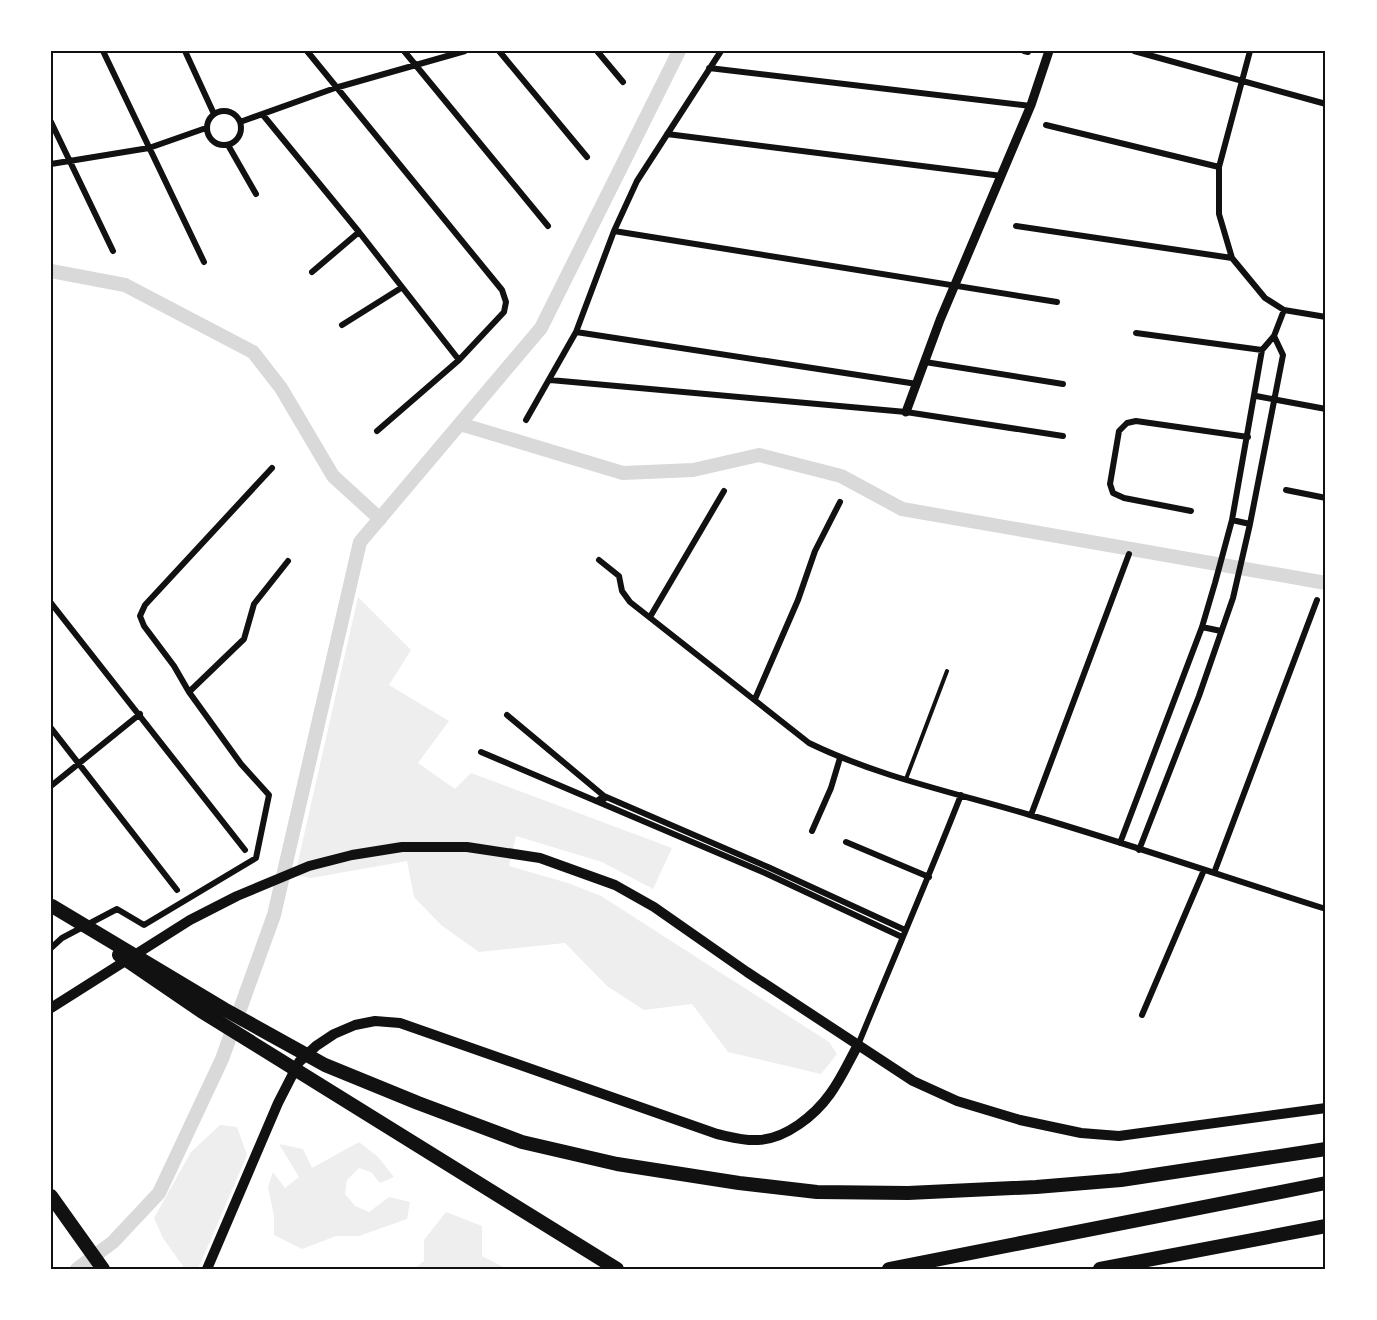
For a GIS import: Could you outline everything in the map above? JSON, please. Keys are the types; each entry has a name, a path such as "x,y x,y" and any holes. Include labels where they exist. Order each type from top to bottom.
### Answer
{"highway":[{"path":"52,906 224,1009 325,1065 522,1142 618,1164 676,1174 817,1192 908,1193 1036,1187 1121,1180 1326,1149"},
{"path":"52,906 157,983 617,1269"},
{"path":"889,1269 1326,1183"},
{"path":"51,1196 103,1269"},
{"path":"1100,1269 1326,1226"}],"main road":[{"path":"51,1008 190,920 237,896 309,866 352,855 402,847 467,847 540,858 615,885 654,907 913,1082 957,1101 1020,1120 1081,1133 1119,1136 1326,1108"},
{"path":"207,1269 278,1103 299,1062 316,1046 355,1024 375,1021 400,1023 717,1134 742,1140 761,1140 792,1129 803,1121 830,1095 858,1045"}],"street":[{"path":"103,51 204,262"},
{"path":"185,51 213,114"},
{"path":"307,51 502,290 506,302 504,312 459,360 377,431"},
{"path":"404,51 548,226"},
{"path":"240,122 335,88 465,51"},
{"path":"499,51 587,157"},
{"path":"597,51 623,82"},
{"path":"526,420 576,332 614,231 637,182 721,51"},
{"path":"906,412 940,320 1030,106 1049,51"},
{"path":"1134,51 1326,104"},
{"path":"1250,51 1220,167 1219,214 1232,258 1265,298 1284,310 1326,317"},
{"path":"710,68 1030,106"},
{"path":"232,112 240,122 239,136 228,145 210,139 206,128 213,114 232,112"},
{"path":"263,115 459,360"},
{"path":"51,123 113,251"},
{"path":"1046,125 1220,167"},
{"path":"51,164 149,148 206,128"},
{"path":"667,134 1002,176"},
{"path":"228,145 256,195"},
{"path":"1016,226 1232,258"},
{"path":"614,231 1057,302"},
{"path":"312,272 358,232"},
{"path":"342,325 401,288"},
{"path":"1120,843 1202,627 1232,520 1256,396 1262,350 1274,336 1284,310"},
{"path":"576,332 917,384"},
{"path":"1136,333 1262,350"},
{"path":"1138,850 1199,696 1235,590 1246,546 1283,355 1274,336"},
{"path":"925,362 1063,384"},
{"path":"550,380 906,412 1062,436"},
{"path":"1256,396 1326,409"},
{"path":"1191,511 1124,498 1113,493 1110,484 1119,432 1127,423 1136,421 1248,437"},
{"path":"51,948 62,938 117,909 144,925 256,858 269,795 241,764 189,692 174,666 144,626 140,616 145,605 272,468"},
{"path":"1286,490 1326,498"},
{"path":"651,617 724,491"},
{"path":"755,699 798,600 815,551 840,502"},
{"path":"1232,520 1250,524"},
{"path":"1031,815 1129,554"},
{"path":"600,560 619,576 622,591 630,602 809,743 840,758 888,775 1031,815 1326,909"},
{"path":"189,692 243,639 254,604 288,561"},
{"path":"1214,873 1317,600"},
{"path":"51,603 245,850"},
{"path":"1202,627 1221,631"},
{"path":"51,786 140,714"},
{"path":"507,715 601,800"},
{"path":"51,728 177,890"},
{"path":"481,752 768,867 903,933"},
{"path":"812,831 831,788 840,758"},
{"path":"858,1045 961,795"},
{"path":"846,842 929,877"},
{"path":"1142,1015 1204,870"}],"lane":[{"path":"906,779 947,672"}],"shaded area":[{"path":"358,597 411,650 389,685 449,721 418,763 455,789 471,773 672,848 653,889 602,862 516,836 509,866 568,883 601,896 829,1042 837,1054 821,1074 728,1052 692,1004 644,1010 607,986 565,943 479,952 441,925 414,897 407,861 311,878 295,875"},
{"path":"220,1125 237,1127 247,1155 198,1269 185,1269 163,1238 154,1218 191,1152"},
{"path":"359,1142 378,1157 394,1177 380,1183 371,1172 359,1168 347,1180 345,1194 355,1206 369,1212 389,1197 410,1202 407,1219 359,1236 336,1236 302,1249 274,1235 274,1216 268,1187 273,1172 285,1188 299,1177 279,1144 303,1149 312,1168"},
{"path":"446,1212 482,1226 482,1256 507,1269 414,1269 424,1261 424,1240"}],"waterway":[{"path":"77,1269 113,1242 159,1193 222,1059 274,915 360,542 541,328 679,51"},
{"path":"51,271 125,285 253,352 281,388 333,476 380,519"},
{"path":"460,424 623,473 693,470 759,455 841,476 902,509 1326,583"}]}
